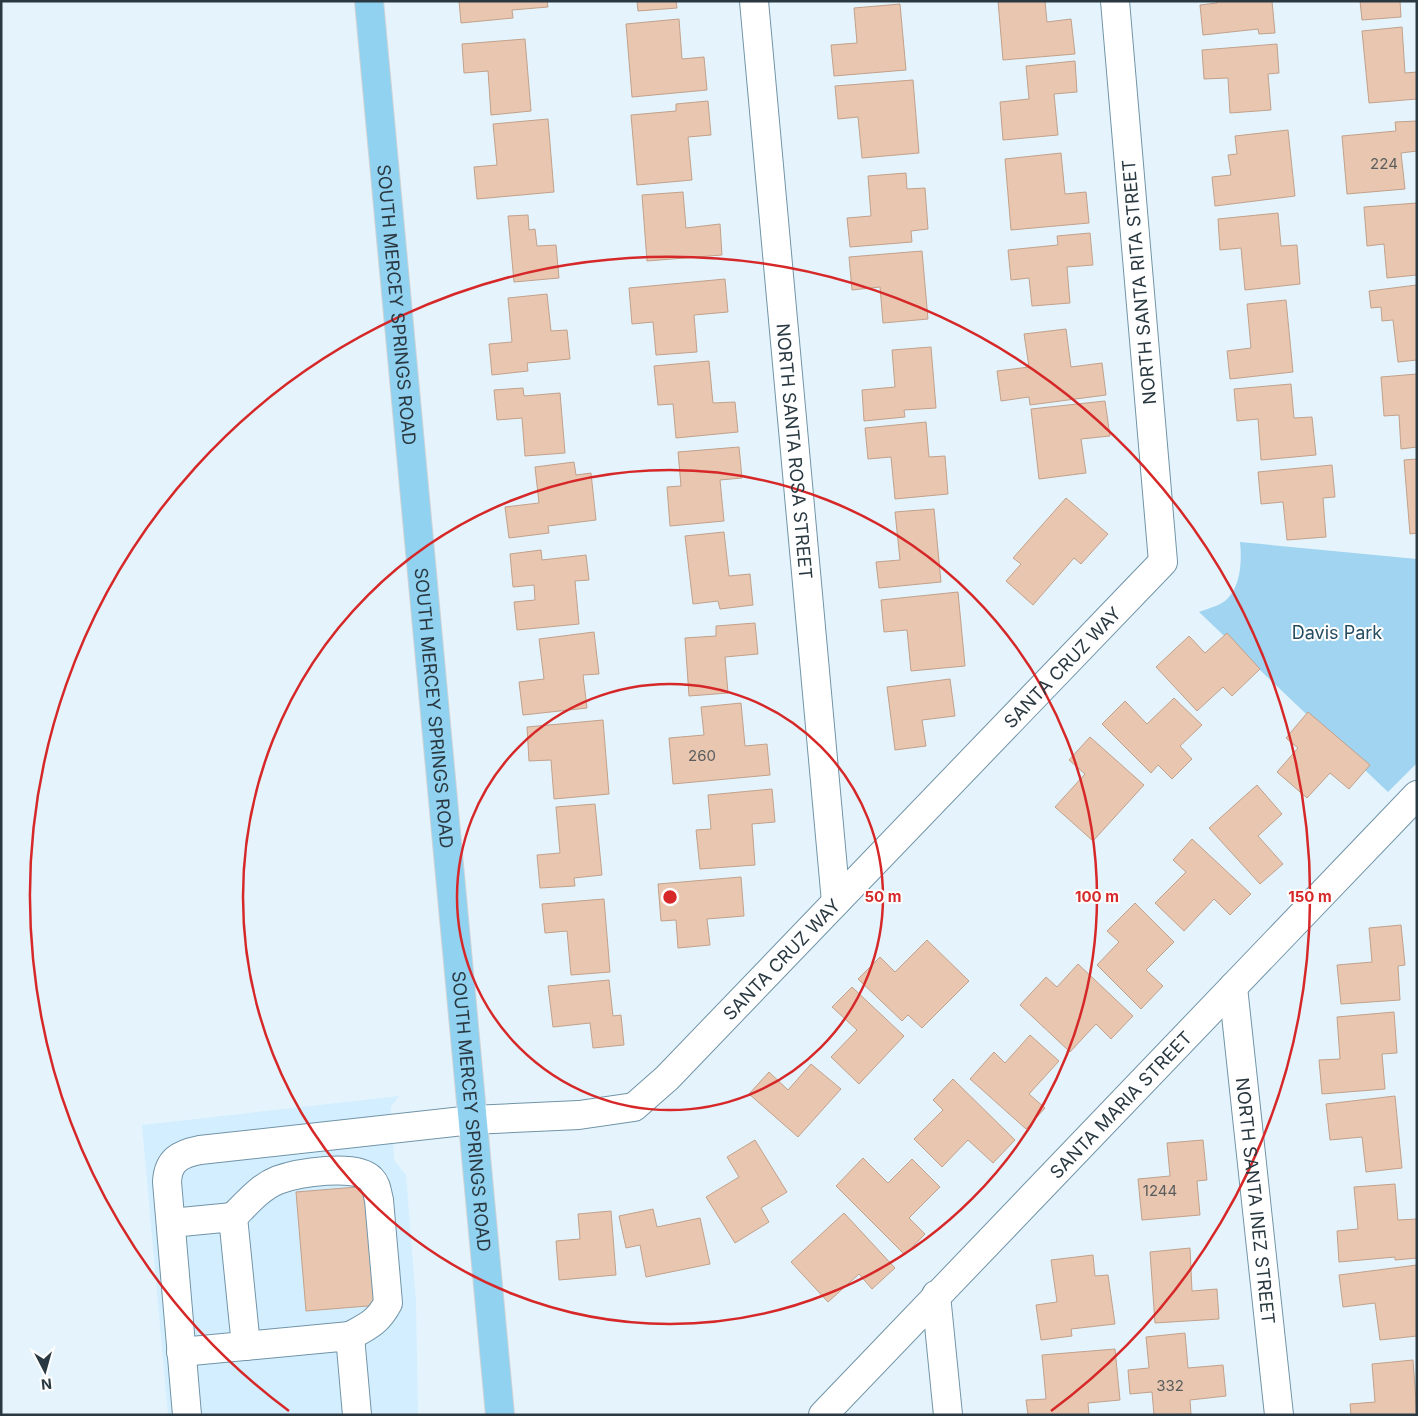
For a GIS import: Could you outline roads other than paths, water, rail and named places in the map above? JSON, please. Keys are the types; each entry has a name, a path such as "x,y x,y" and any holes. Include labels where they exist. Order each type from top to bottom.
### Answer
{"main road":[{"name":"SOUTH MERCEY SPRINGS ROAD","path":"369,1 500,1415"}],"street":[{"name":"NORTH SANTA ROSA STREET","path":"754,1 836,902"},
{"name":"NORTH SANTA RITA STREET","path":"1115,1 1163,562"},
{"name":"SANTA CRUZ WAY","path":"187,1415 168,1172 174,1161 184,1153 472,1120 579,1115 634,1107 667,1078 1163,562"},
{"name":"SANTA MARIA STREET","path":"823,1415 1417,795"},
{"name":"NORTH SANTA INEZ STREET","path":"1233,987 1279,1415"},
{"path":"171,1223 233,1217 257,1193 276,1180 302,1174 356,1171 370,1178 376,1186 379,1200 388,1303 382,1315 374,1323 350,1336 181,1352"},
{"path":"233,1217 246,1346"},
{"path":"936,1295 948,1415"},
{"path":"350,1336 357,1415"}],"park label":[{"name":"Davis Park","path":"1337,632"}]}
